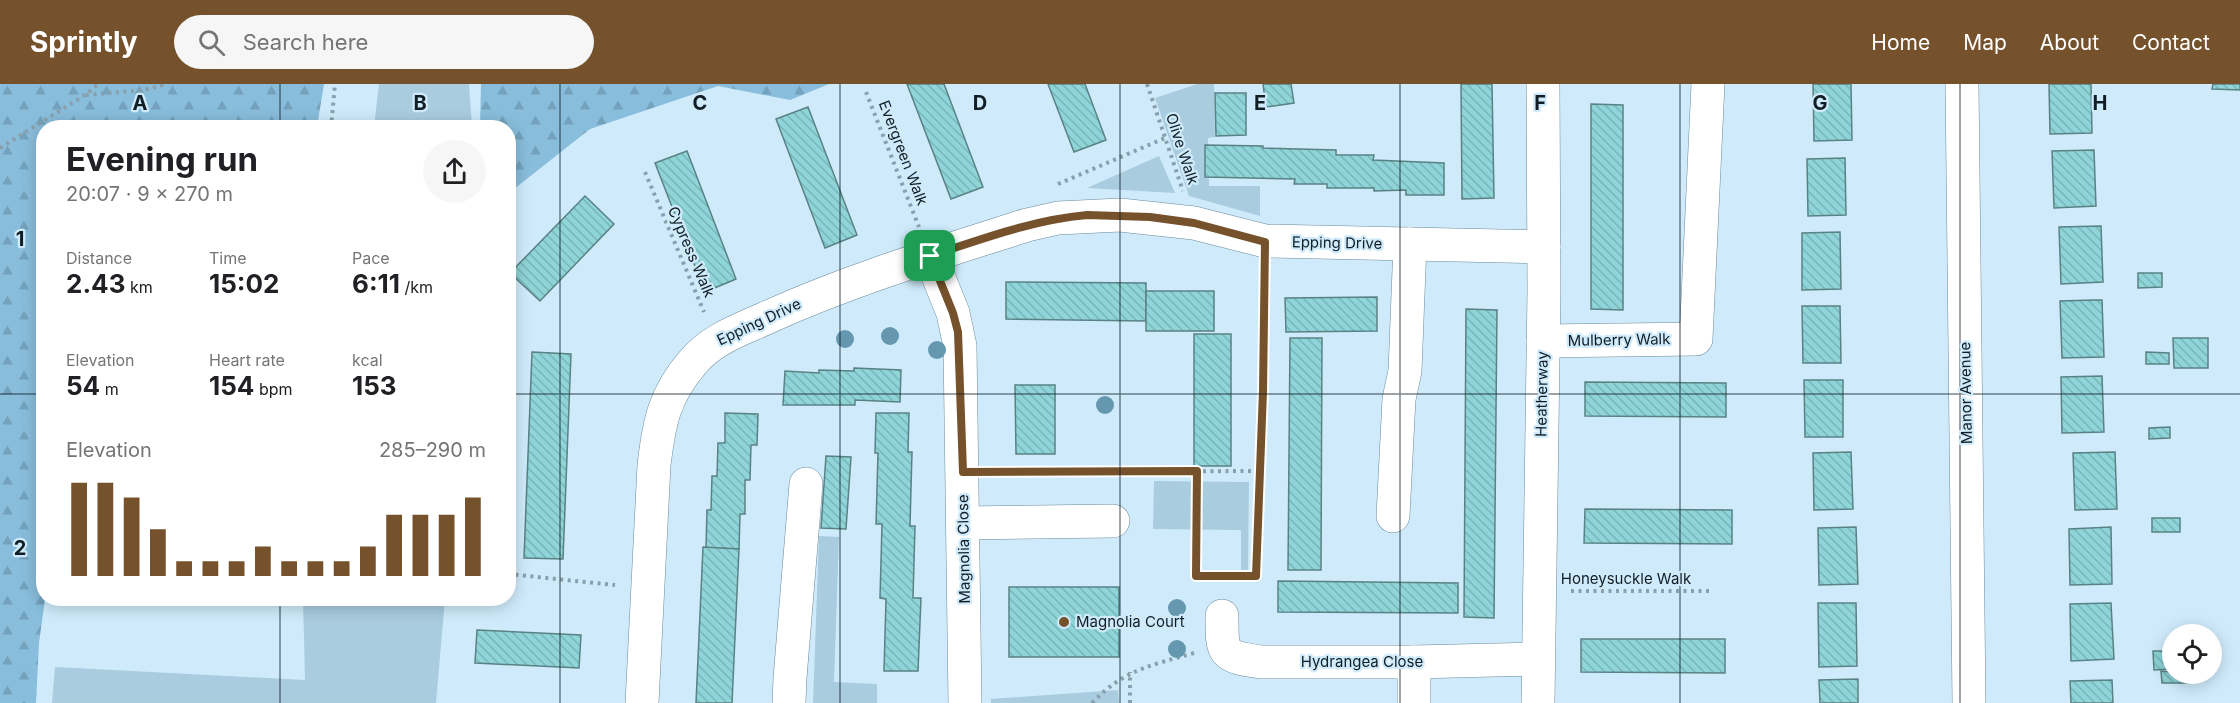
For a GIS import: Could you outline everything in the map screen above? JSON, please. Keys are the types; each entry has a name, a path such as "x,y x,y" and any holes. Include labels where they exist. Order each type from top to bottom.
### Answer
{"street":[{"name":"Heatherway","path":"1538,703 1544,247 1543,84"},
{"name":"Mulberry Walk","path":"1543,340 1696,339 1708,84"},
{"name":"Manor Avenue","path":"1962,84 1969,703"},
{"name":"Epping Drive","path":"642,703 654,465 658,430 665,404 675,385 694,360 716,341 811,298 930,256 1027,225 1059,218 1087,215 1130,216 1194,223 1265,242 1544,247"},
{"path":"1393,516 1399,399 1404,371 1410,244"},
{"name":"Magnolia Close","path":"930,256 953,313 958,332 964,523 965,703"},
{"path":"789,703 806,484"},
{"path":"964,523 1113,521"},
{"path":"1221,616 1222,643 1227,654"},
{"name":"Hydrangea Close","path":"1227,654 1236,658 1261,662 1538,659"},
{"path":"1413,662 1414,703"}],"path":[{"path":"45,120 85,95 98,84"},
{"path":"85,95 144,90 166,84"},
{"path":"332,120 335,84"},
{"name":"Olive Walk","path":"1147,84 1194,223"},
{"name":"Evergreen Walk","path":"866,92 930,256"},
{"path":"0,148 36,126"},
{"path":"1027,225 1053,186 1165,138"},
{"name":"Cypress Walk","path":"645,172 716,341"},
{"path":"1197,471 1196,576 1256,576 1265,242"},
{"path":"963,472 1260,471"},
{"path":"516,575 649,589"},
{"name":"Honeysuckle Walk","path":"1540,591 1711,591"},
{"path":"1092,703 1130,672 1201,651 1227,654"},
{"path":"1130,672 1130,703"}],"shaded area":[{"path":"379,84 469,84 472,120 375,120"},
{"path":"1197,84 1214,84 1215,137 1208,138 1209,186 1260,186 1260,216 1189,196 1155,98"},
{"path":"1159,156 1175,193 1087,188"},
{"path":"1154,481 1249,482 1248,573 1241,573 1241,530 1153,529"},
{"path":"819,536 839,537 834,682 877,684 877,703 813,703"},
{"path":"303,606 444,606 436,703 52,703 55,667 305,680"},
{"path":"1118,690 1119,703 991,703 991,699"}],"green space":[{"path":"0,84 324,84 318,120 36,120 36,606 44,606 39,643 36,703 0,703"},
{"path":"481,84 829,84 790,100 718,86 590,129 516,187 516,120 480,120"}],"building":[{"path":"907,84 944,84 983,187 951,199"},
{"path":"1048,84 1085,84 1106,140 1074,152"},
{"path":"1263,84 1291,84 1294,103 1266,107"},
{"path":"1461,84 1492,84 1494,198 1462,199"},
{"path":"1813,84 1851,84 1852,140 1814,141"},
{"path":"2049,84 2091,84 2092,133 2050,134"},
{"path":"2213,84 2240,84 2240,90 2212,89"},
{"path":"1215,93 1246,93 1246,135 1216,136"},
{"path":"1591,104 1623,105 1623,310 1591,309"},
{"path":"808,107 857,235 825,248 776,119"},
{"path":"1205,145 1336,150 1336,155 1374,155 1373,160 1444,163 1444,195 1406,195 1406,190 1374,191 1374,188 1327,188 1327,184 1294,184 1295,179 1205,177"},
{"path":"2094,150 2096,206 2054,208 2052,151"},
{"path":"687,151 736,279 705,292 655,163"},
{"path":"1845,158 1846,215 1808,216 1807,159"},
{"path":"585,196 614,224 540,301 516,279 516,267"},
{"path":"2101,226 2103,282 2061,284 2059,227"},
{"path":"1840,232 1841,289 1802,290 1802,233"},
{"path":"2138,273 2162,273 2162,287 2138,288"},
{"path":"1006,282 1146,283 1146,321 1006,319"},
{"path":"1146,291 1214,291 1214,331 1146,331"},
{"path":"1377,297 1377,331 1286,332 1285,298"},
{"path":"2102,300 2104,357 2062,358 2060,301"},
{"path":"1802,306 1840,306 1841,363 1803,363"},
{"path":"1466,309 1497,310 1494,618 1464,617"},
{"path":"1194,334 1231,334 1231,466 1194,466"},
{"path":"1290,338 1322,338 1321,570 1288,570"},
{"path":"2173,338 2208,338 2208,368 2174,368"},
{"path":"532,352 571,354 563,559 524,558"},
{"path":"2146,352 2169,353 2169,364 2146,364"},
{"path":"854,368 901,370 900,402 855,400 855,405 783,405 785,371 819,373 819,370 854,371"},
{"path":"2102,376 2104,432 2062,433 2061,377"},
{"path":"1804,380 1843,380 1843,437 1805,437"},
{"path":"1585,382 1726,383 1726,417 1585,416"},
{"path":"1015,385 1055,385 1055,454 1016,454"},
{"path":"725,413 758,414 757,445 751,445 750,480 745,480 745,514 740,514 739,549 706,548 707,510 711,510 712,476 717,476 718,443 725,443"},
{"path":"876,413 909,413 908,452 912,452 910,526 915,526 913,598 921,598 918,671 884,671 886,599 880,598 882,524 876,524 878,453 875,453"},
{"path":"2170,427 2170,438 2149,439 2149,428"},
{"path":"1851,452 1853,509 1814,510 1813,453"},
{"path":"2115,452 2117,509 2075,510 2073,453"},
{"path":"826,456 851,457 846,529 821,528"},
{"path":"1585,509 1732,510 1732,544 1584,543"},
{"path":"2152,518 2180,518 2180,532 2152,532"},
{"path":"1856,527 1858,584 1819,585 1818,528"},
{"path":"2111,527 2112,584 2070,585 2069,529"},
{"path":"703,547 739,549 732,703 696,703"},
{"path":"1278,581 1458,583 1458,613 1278,612"},
{"name":"Magnolia Court","path":"1009,587 1119,587 1119,657 1009,657"},
{"path":"1818,603 1856,603 1857,666 1819,667"},
{"path":"2111,603 2114,659 2071,661 2070,604"},
{"path":"477,630 581,635 579,668 475,663"},
{"path":"1581,639 1725,639 1725,673 1581,672"},
{"path":"2153,651 2162,651 2162,670 2154,670"},
{"path":"1858,679 1858,703 1820,703 1819,680"},
{"path":"2112,680 2113,703 2071,703 2070,681"}],"place":[{"name":"Magnolia Court","path":"1064,622"}],"route":[{"path":"1087,215 1150,217 1194,223 1265,242 1263,391 1256,576 1196,576 1197,471 963,472 958,332 953,313 930,256 1027,225 1087,215"}]}
